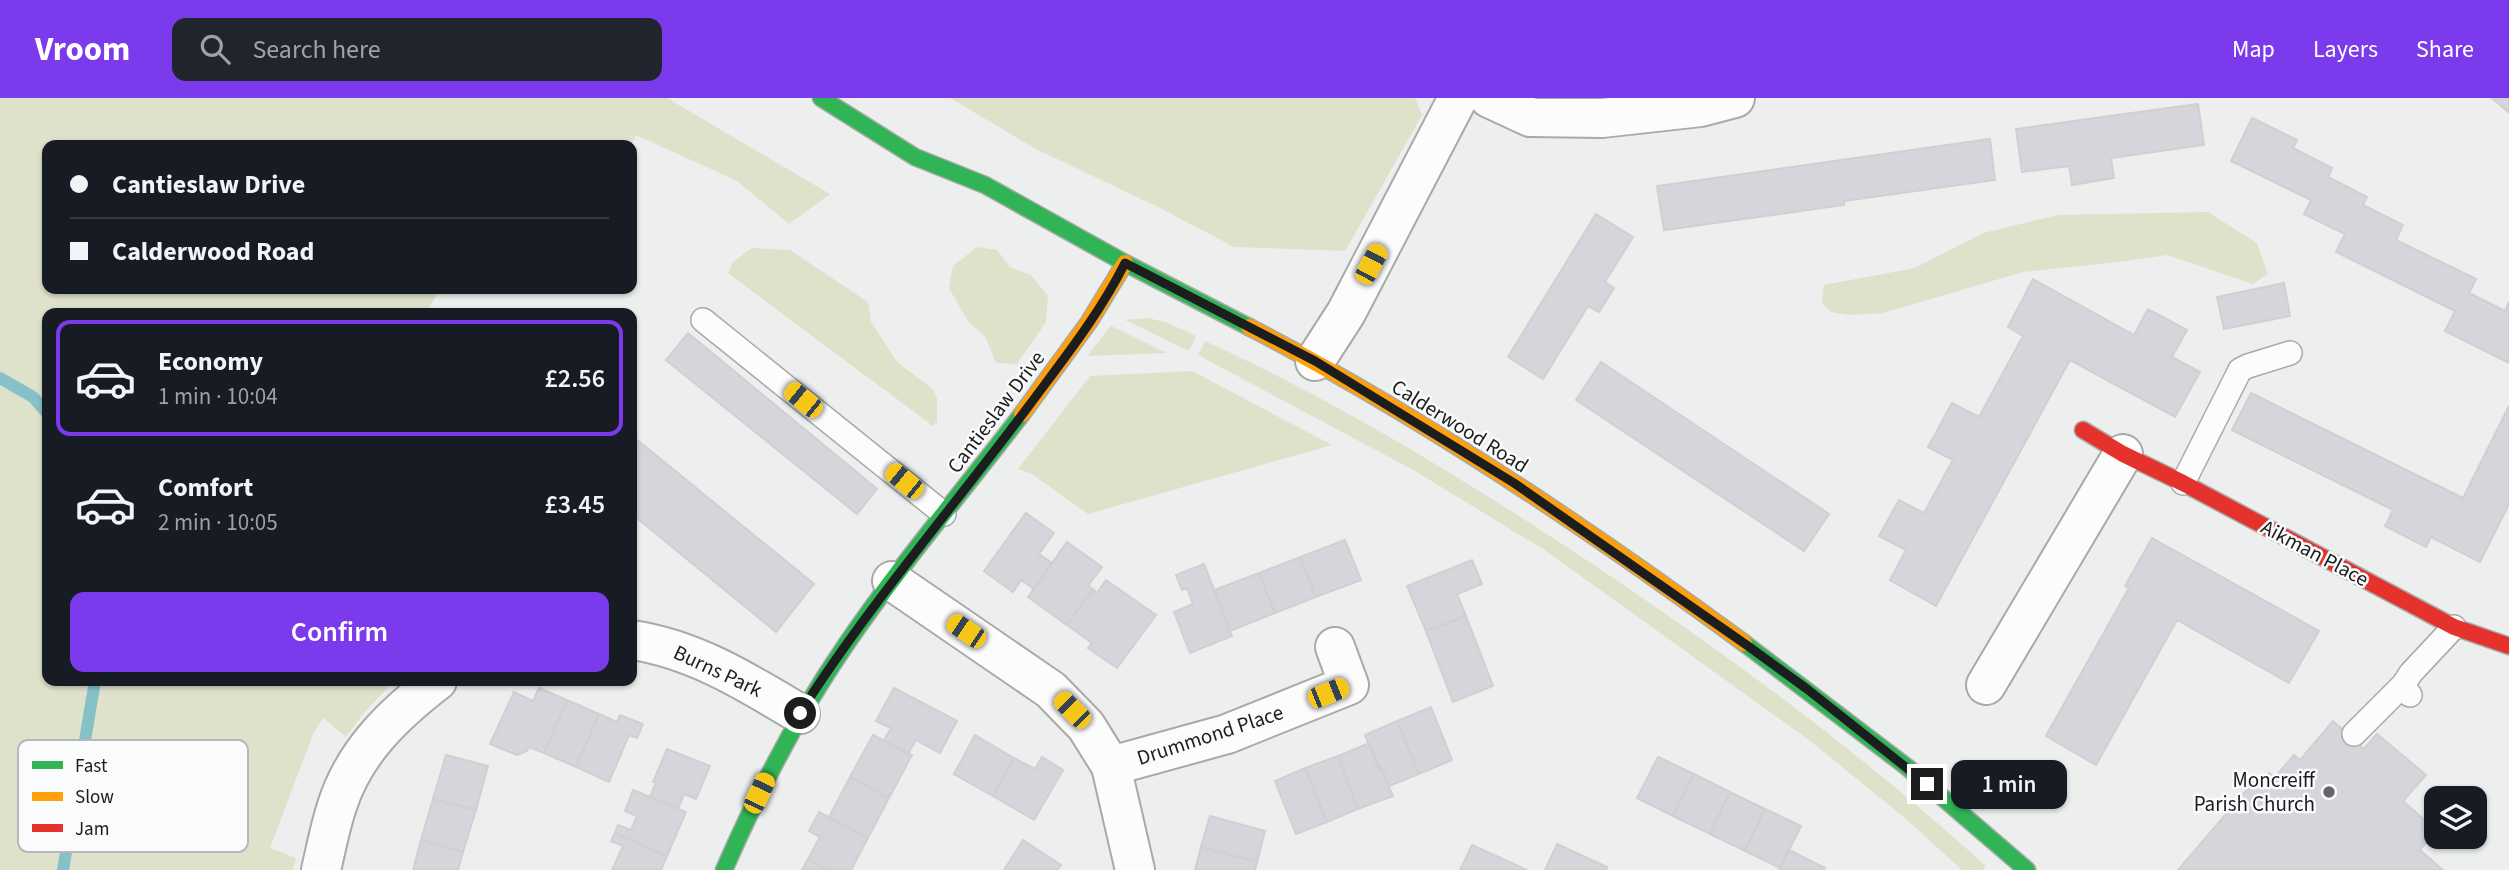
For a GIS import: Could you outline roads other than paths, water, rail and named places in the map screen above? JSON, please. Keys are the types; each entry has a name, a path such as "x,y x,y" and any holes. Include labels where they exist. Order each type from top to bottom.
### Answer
{"street":[{"name":"Calderwood Road","path":"821,98 915,157 985,185 1125,263 1315,361 1514,483 1720,625 1807,689 1906,767 2026,870"},
{"path":"1315,361 1346,313 1458,98"},
{"path":"1489,98 1530,117 1602,118 1701,107 1735,98"},
{"name":"Cantieslaw Drive","path":"724,870 769,771 800,713 837,656 892,580 1046,382 1110,294 1125,263"},
{"name":"Aikman Place","path":"2083,430 2123,454 2454,627 2509,646"},
{"path":"1986,685 2123,454"},
{"path":"892,580 1051,690 1086,726 1111,766 1135,870"},
{"name":"Burns Park","path":"637,641 690,654 800,713"},
{"name":"Drummond Place","path":"1111,766 1227,734 1349,685 1335,647"},
{"path":"321,870 337,806 349,775 369,744 401,709 431,686"}],"lane":[{"path":"703,320 944,514"},
{"path":"2183,483 2240,370 2290,353"},
{"path":"2354,734 2407,690 2411,673 2454,627"}],"waterway":[{"path":"0,378 33,397 42,407"},
{"path":"85,740 94,686"},
{"path":"63,870 66,852"}],"place":[{"name":"Moncreiff Parish Church","path":"2329,792"}]}
